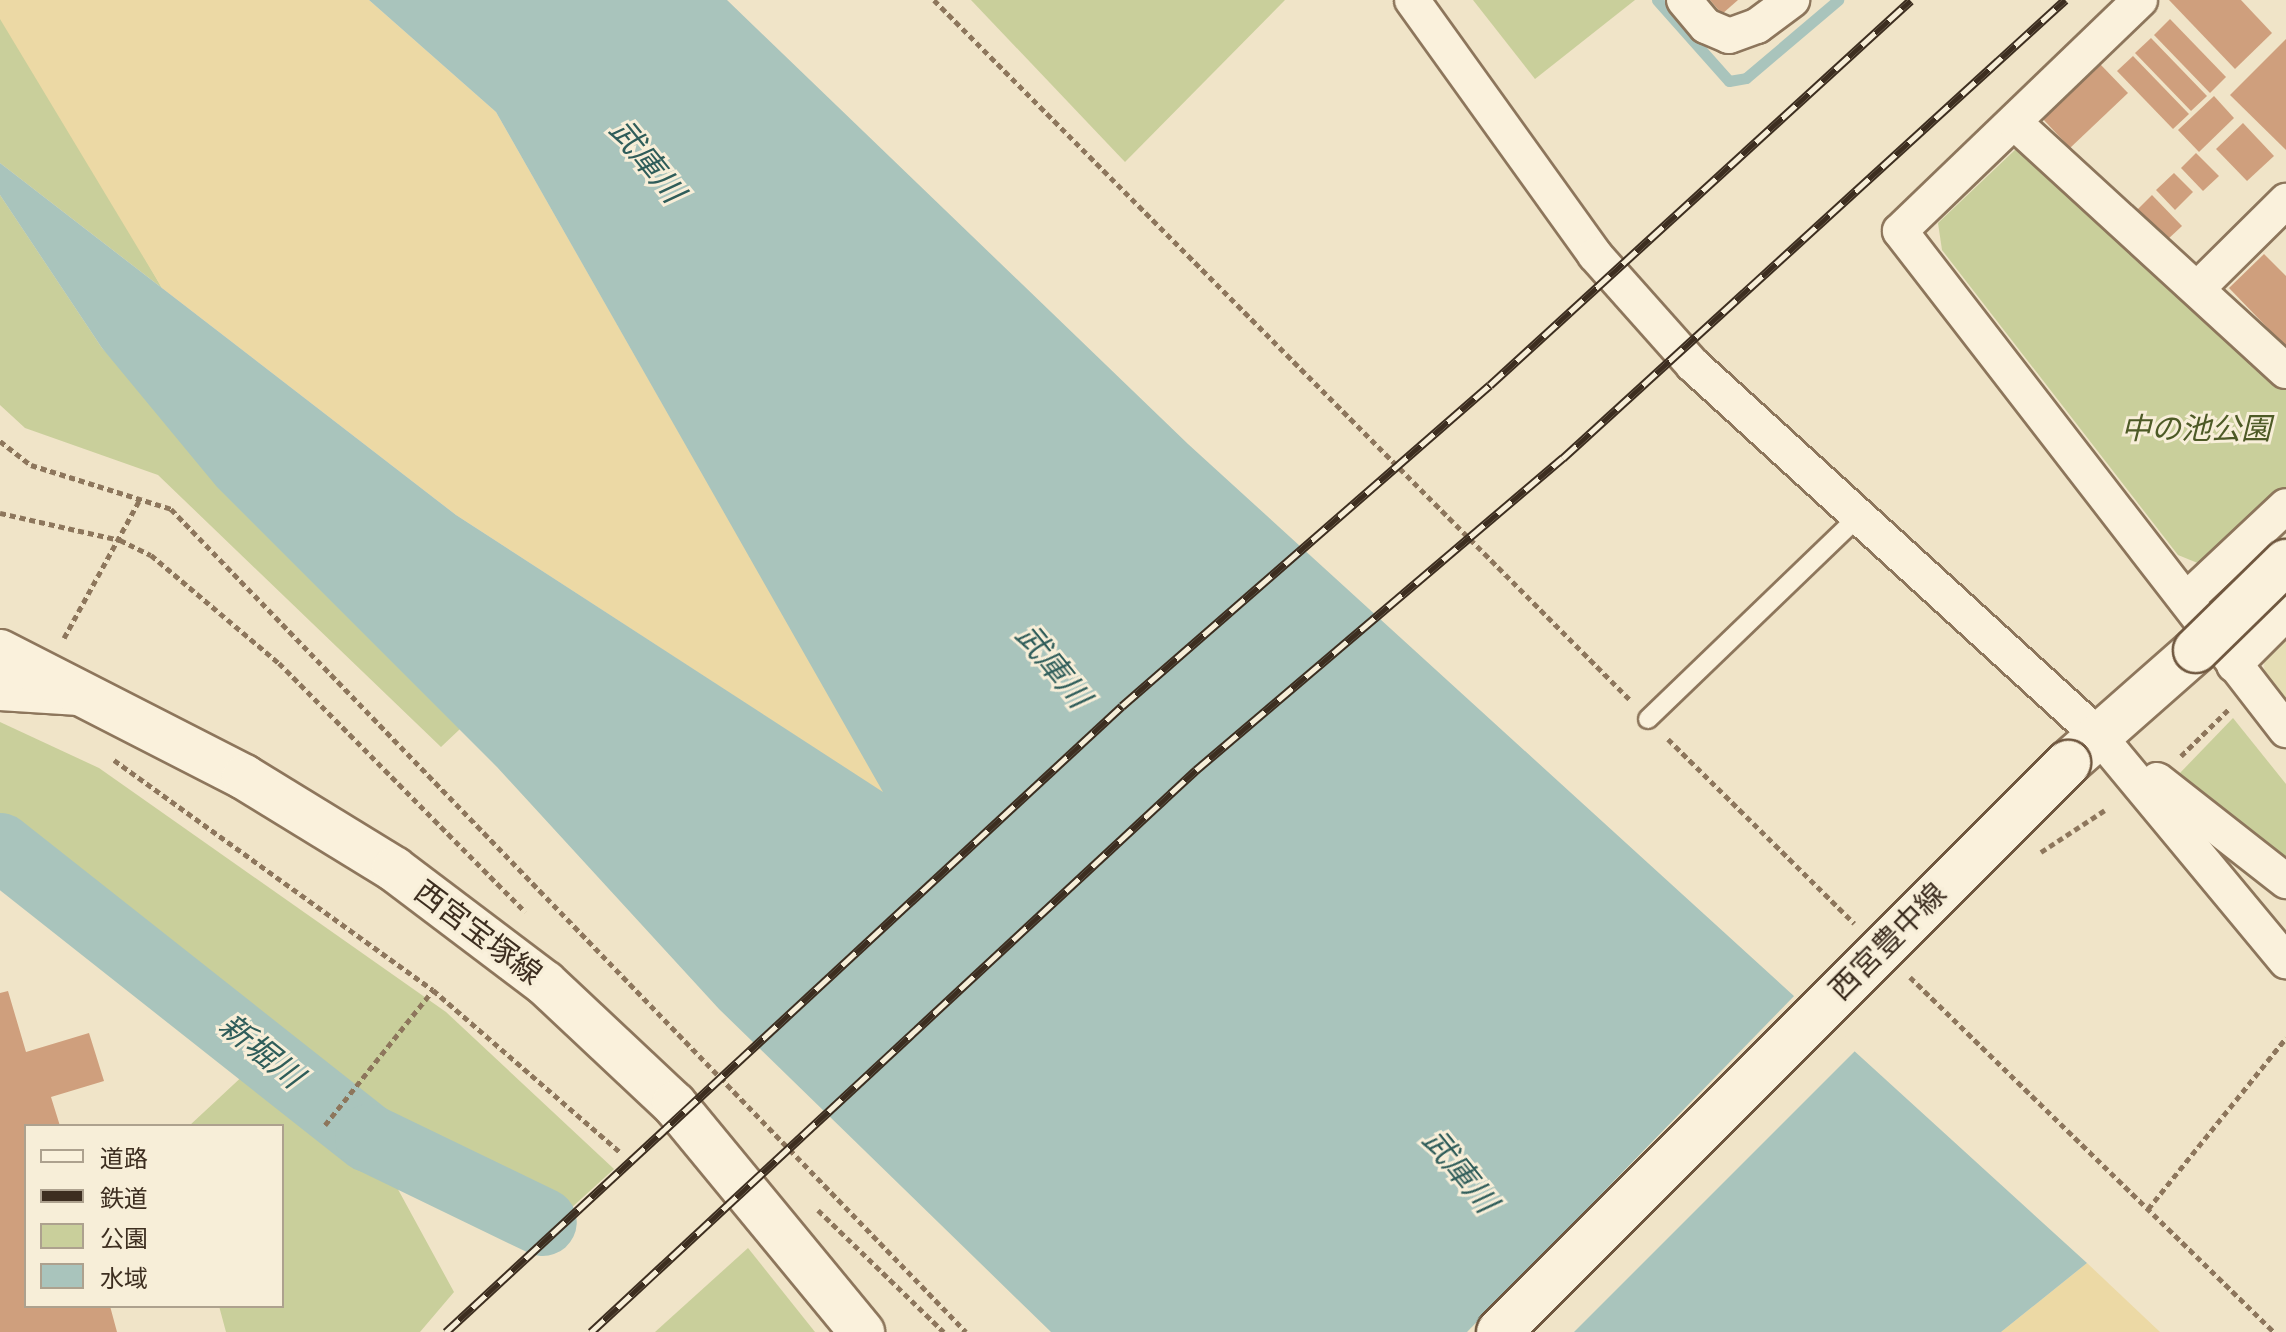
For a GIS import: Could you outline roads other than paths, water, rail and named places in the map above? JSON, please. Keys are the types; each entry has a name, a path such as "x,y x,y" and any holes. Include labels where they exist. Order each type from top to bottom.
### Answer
{"main road":[{"name":"西宮豊中線","path":"1499,1332 2084,750 2227,667 2286,562"},
{"name":"西宮宝塚線","path":"0,652 81,698 244,777 394,869 545,983 674,1104 862,1332"},
{"path":"674,1104 893,1332"}],"street":[{"path":"1412,0 1595,255 1693,365 1858,517 2286,961"},
{"path":"1684,0 1706,26 1729,36 1757,26 1792,0"},
{"path":"2140,0 1900,231 2186,600 2227,667 2286,730"},
{"path":"2015,123 2286,371"},
{"path":"2198,288 2286,201"},
{"path":"2186,600 2286,506"},
{"path":"2227,667 2286,613"},
{"path":"0,693 81,698"},
{"path":"2084,750 2286,881"}],"lane":[{"path":"1648,719 1858,517"}],"water":[{"name":"武庫川","path":"369,0 727,0 1188,444 2087,1263 2001,1332 1051,1332 719,1009 497,767 217,487 102,348 0,195 0,163 456,515 883,792 496,112"}],"waterway":[{"path":"1657,0 1729,81 1746,78 1838,0"},
{"name":"新堀川","path":"0,847 369,1138 543,1222"}],"railway":[{"path":"446,1332 1122,706 1490,385 1911,0"},
{"path":"591,1332 1196,770 1563,458 2065,0"}],"park label":[{"name":"中の池公園","path":"2196,429"}]}
